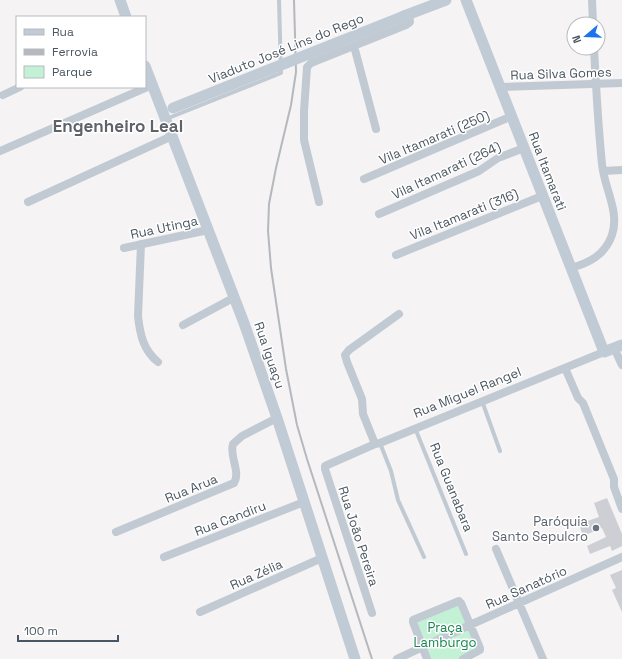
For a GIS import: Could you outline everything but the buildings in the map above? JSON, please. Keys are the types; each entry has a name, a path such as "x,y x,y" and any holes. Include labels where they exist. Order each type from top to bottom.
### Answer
{"main road":[{"path":"120,0 126,16"},
{"name":"Viaduto José Lins do Rego","path":"167,113 446,0"},
{"name":"Rua Itamarati","path":"466,0 571,268 613,348"},
{"name":"Rua Iguaçu","path":"146,69 167,113 172,136 235,297 277,418 355,659"}],"street":[{"path":"592,0 593,16"},
{"path":"319,202 306,151 304,135 304,111 308,68 311,63 408,24 410,20 407,15"},
{"path":"354,46 376,129"},
{"path":"571,268 589,262 597,256 612,236 614,218 603,171 594,56"},
{"name":"Rua Silva Gomes","path":"501,87 622,83"},
{"path":"146,87 152,84"},
{"path":"2,95 18,88"},
{"path":"0,151 143,88"},
{"name":"Vila Itamarati (250)","path":"364,179 512,116"},
{"path":"28,202 172,136"},
{"name":"Vila Itamarati (264)","path":"379,214 479,171 498,158 524,148"},
{"path":"603,171 622,170"},
{"name":"Vila Itamarati (316)","path":"396,255 542,196"},
{"name":"Rua Utinga","path":"124,248 208,230"},
{"path":"141,244 138,310 139,327 147,352 158,362"},
{"path":"182,325 235,297"},
{"path":"378,444 363,414 361,396 347,362 346,355 349,350 399,314"},
{"path":"613,348 622,365"},
{"name":"Rua Miguel Rangel","path":"325,467 327,464 613,348"},
{"path":"565,368 578,398 583,403 614,479 614,487 622,509"},
{"name":"Rua Arua","path":"116,532 234,483 236,476 232,453 233,444 242,436 277,418"},
{"name":"Rua João Pereira","path":"325,467 372,613"},
{"name":"Rua Candiru","path":"164,557 304,502"},
{"path":"496,549 543,659"},
{"name":"Rua Sanatório","path":"397,659 622,557"},
{"name":"Rua Zélia","path":"200,612 322,558"},
{"path":"427,659 413,622 415,619 459,601 480,650 463,659"}],"lane":[{"path":"167,113 281,73 279,0"},
{"path":"482,401 500,451"},
{"name":"Rua Guanabara","path":"415,428 466,554"},
{"path":"378,444 391,471 398,500 424,557"}],"green space":[{"name":"Praça Lamburgo","path":"455,604 459,606 477,648 476,652 458,659 430,659 417,623"}],"railway":[{"path":"294,0 296,72 291,105 269,204 268,231 271,268 286,369 297,425 372,659"}],"place":[{"name":"Paróquia Santo Sepulcro","path":"596,528"}],"district":[{"name":"Engenheiro Leal","path":"118,126"}]}
